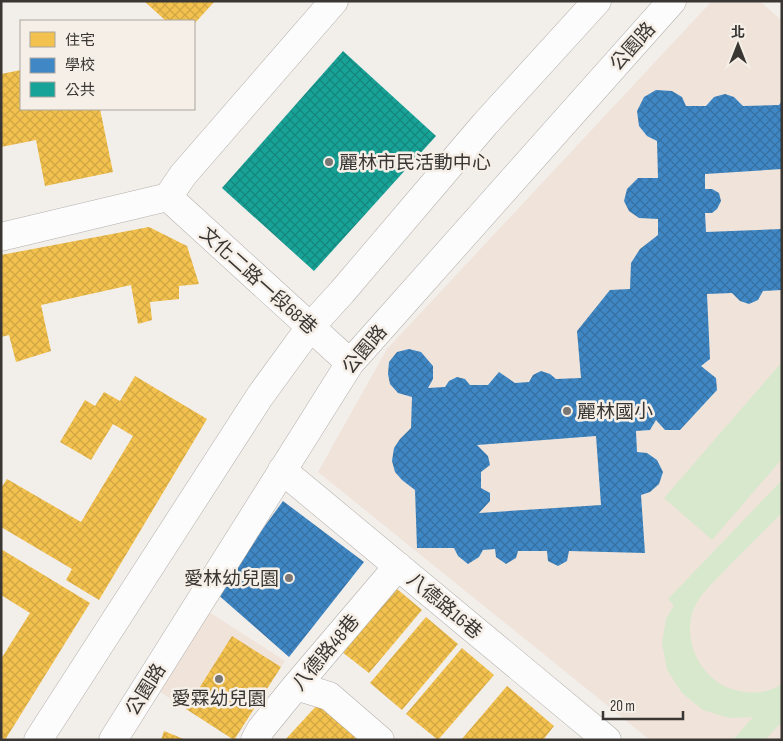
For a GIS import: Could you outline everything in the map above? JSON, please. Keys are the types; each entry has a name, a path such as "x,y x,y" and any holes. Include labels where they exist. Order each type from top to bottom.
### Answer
{"street":[{"path":"38,740 260,396 311,326 485,124 597,1"},
{"name":"公園路","path":"113,740 350,363 672,1"},
{"path":"1,237 168,197 183,175 323,5"},
{"name":"文化二路一段68巷","path":"168,197 350,363"},
{"name":"八德路16巷","path":"282,470 607,740"},
{"name":"八德路48巷","path":"255,740 261,729 296,686 398,566"},
{"path":"296,686 329,696 380,740"}],"shaded area":[{"name":"麗林國小","path":"712,1 760,1 782,21 782,740 650,740 318,472 387,349"},
{"name":"愛霖幼兒園","path":"209,612 285,661 234,740 157,690"}],"green space":[{"path":"782,362 782,459 712,540 664,498"},
{"path":"782,480 782,513 705,591 694,608 691,620 690,632 696,656 707,673 715,680 731,689 746,692 760,692 782,684 782,722 765,740 733,740 753,717 729,718 703,710 682,693 667,670 662,643 666,619 674,605 668,599"}],"building: 住宅":[{"path":"144,1 215,1 195,23 195,20 165,20"},
{"path":"20,70 20,110 100,110 113,172 45,186 36,140 1,147 1,74"},
{"path":"149,227 187,246 199,284 179,286 179,299 150,302 152,320 138,324 131,285 41,305 51,351 16,362 9,335 1,337 1,255"},
{"path":"135,376 207,419 99,600 66,580 72,569 1,527 1,488 7,479 81,522 133,436 113,424 91,460 60,442 85,400 95,406 104,392 120,401"},
{"path":"1,549 90,603 5,740 1,740 1,659 30,613 1,595"},
{"path":"391,584 422,610 369,673 337,648"},
{"path":"426,617 458,644 402,710 370,683"},
{"path":"232,636 281,667 234,740 186,709"},
{"path":"462,648 494,675 438,740 406,714"},
{"path":"507,686 554,726 543,740 461,740"},
{"path":"319,703 360,740 285,740"},
{"path":"164,731 186,740 161,740"}],"building: 學校":[{"path":"656,90 672,91 682,97 686,106 706,106 714,97 725,94 734,97 743,106 779,105 782,101 782,169 705,174 705,189 712,189 719,193 721,201 717,209 712,213 705,213 706,232 782,229 782,290 763,291 758,300 749,304 740,301 732,293 707,294 710,359 701,366 716,378 717,390 680,430 665,430 656,420 650,430 636,431 637,452 647,453 657,460 663,472 659,484 650,492 641,495 645,553 569,551 567,561 558,566 548,561 547,551 518,551 516,558 506,564 496,557 495,549 483,550 479,557 468,564 458,556 454,548 417,548 415,490 395,472 392,461 394,448 411,428 412,397 398,393 390,384 388,374 389,362 397,352 409,349 421,352 433,366 433,379 428,388 445,387 449,381 457,377 465,379 470,385 488,385 499,372 515,383 529,382 533,375 541,371 550,374 556,379 581,378 577,331 610,290 630,289 631,263 640,249 658,235 658,219 639,218 629,211 624,201 627,189 638,178 658,178 657,141 647,136 639,126 637,111 644,97","holes":["596,436 601,505 479,513 490,501 490,493 481,488 481,472 490,465 488,456 477,445"]},
{"name":"愛林幼兒園","path":"283,501 364,562 289,657 216,593"}],"building: 公共":[{"name":"麗林市民活動中心","path":"343,51 436,136 314,271 222,188"}],"place":[{"name":"麗林市民活動中心","path":"329,162"},
{"name":"麗林國小","path":"567,411"},
{"name":"愛林幼兒園","path":"289,578"},
{"name":"愛霖幼兒園","path":"219,679"}]}
